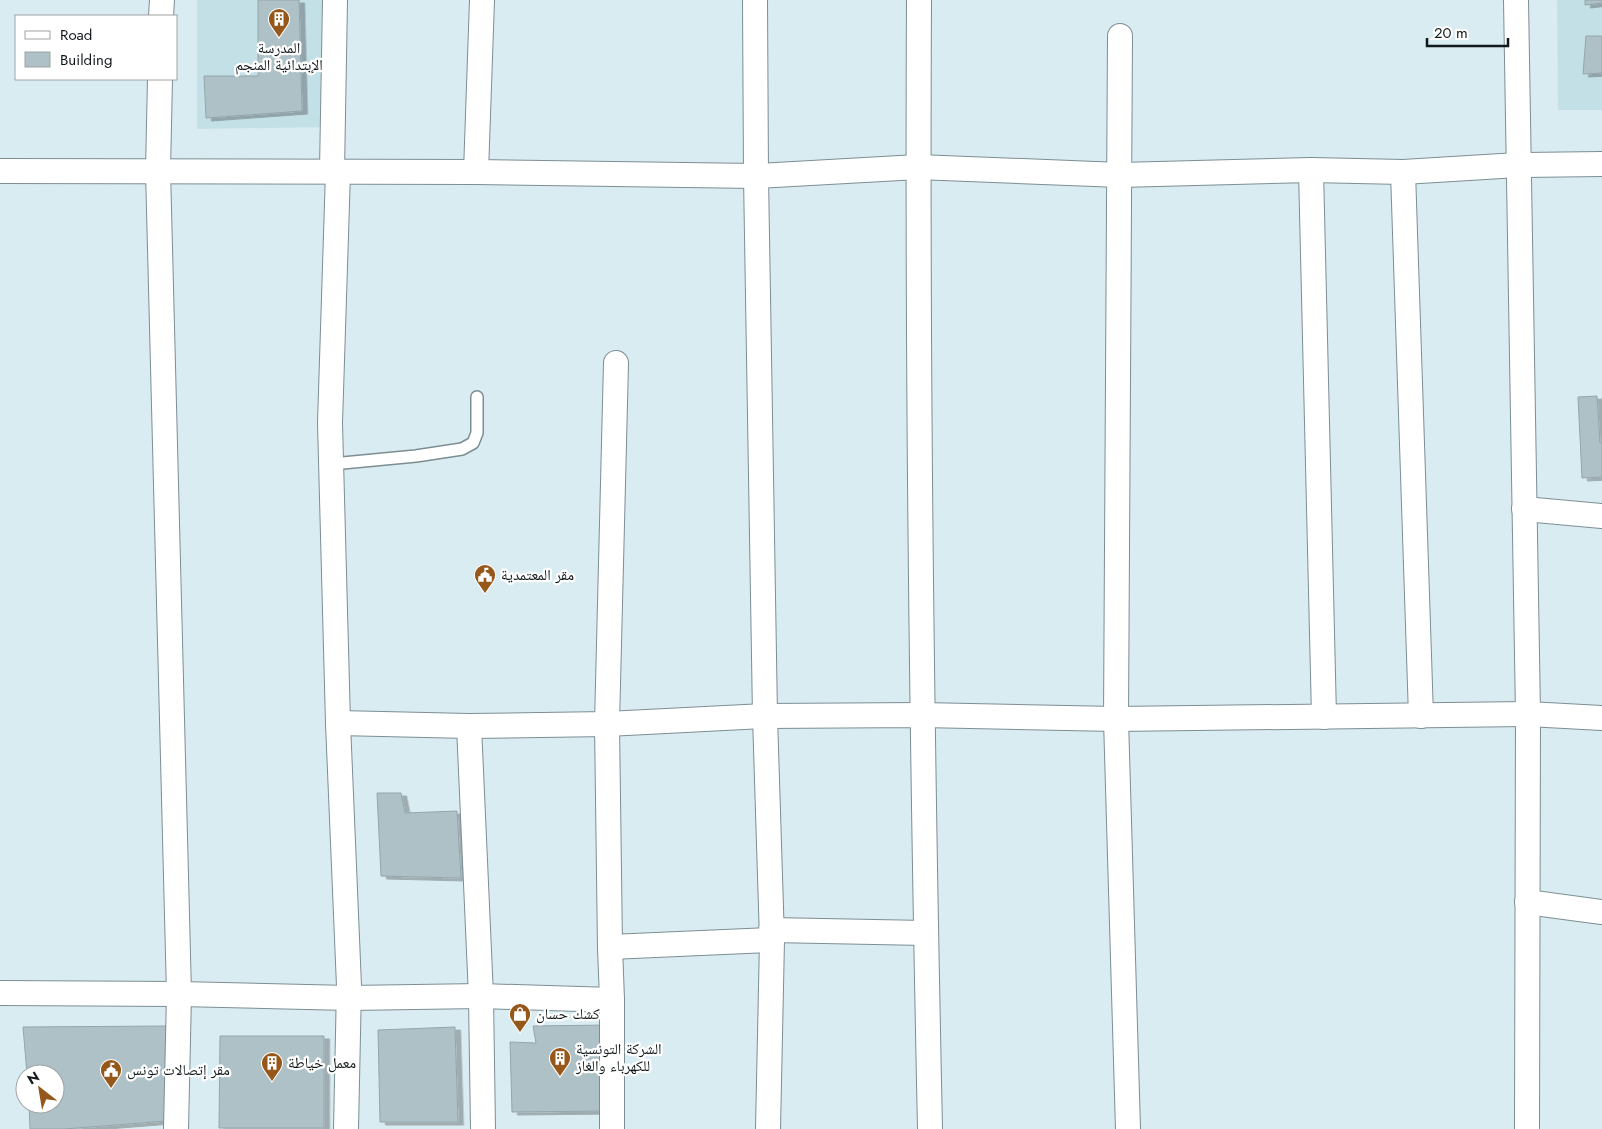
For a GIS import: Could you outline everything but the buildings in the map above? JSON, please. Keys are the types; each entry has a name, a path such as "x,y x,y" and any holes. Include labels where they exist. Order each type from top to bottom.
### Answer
{"street":[{"path":"161,15 162,0"},
{"path":"335,0 335,172 330,424 338,723 349,998 346,1129"},
{"path":"476,172 482,0"},
{"path":"756,0 756,176 765,716 772,935 768,1129"},
{"path":"919,0 918,167 922,714 930,1129"},
{"path":"1516,0 1528,714 1527,1129"},
{"path":"1120,36 1116,719 1128,1129"},
{"path":"160,80 158,170 178,994 176,1129"},
{"path":"0,171 476,172 756,176 918,167 1120,175 1311,170 1403,172 1518,165 1602,164"},
{"path":"1311,170 1324,717"},
{"path":"1403,172 1421,716"},
{"path":"612,1129 612,1000 607,724 616,363"},
{"path":"1524,509 1602,516"},
{"path":"338,723 469,726 607,724 765,716 922,714 1116,719 1528,714 1602,718"},
{"path":"469,726 481,996 483,1129"},
{"path":"1527,902 1602,912"},
{"path":"610,947 772,935 926,933"},
{"path":"0,992 349,998 481,996 612,1000"}],"lane":[{"path":"332,464 416,456 462,449 473,443 477,433 477,397"}],"shaded area":[{"path":"197,0 327,0 329,127 197,129"},
{"path":"1557,0 1602,0 1602,110 1558,110"}],"place":[{"name":"المدرسة الإبتدائية المنجم","path":"279,38"},
{"name":"مقر المعتمدية","path":"485,594"},
{"name":"كشك حسان","path":"520,1033"},
{"name":"الشركة التونسية للكهرباء والغاز","path":"560,1077"},
{"name":"معمل خياطة","path":"272,1082"},
{"name":"مقر إتصالات تونس","path":"111,1089"}]}
